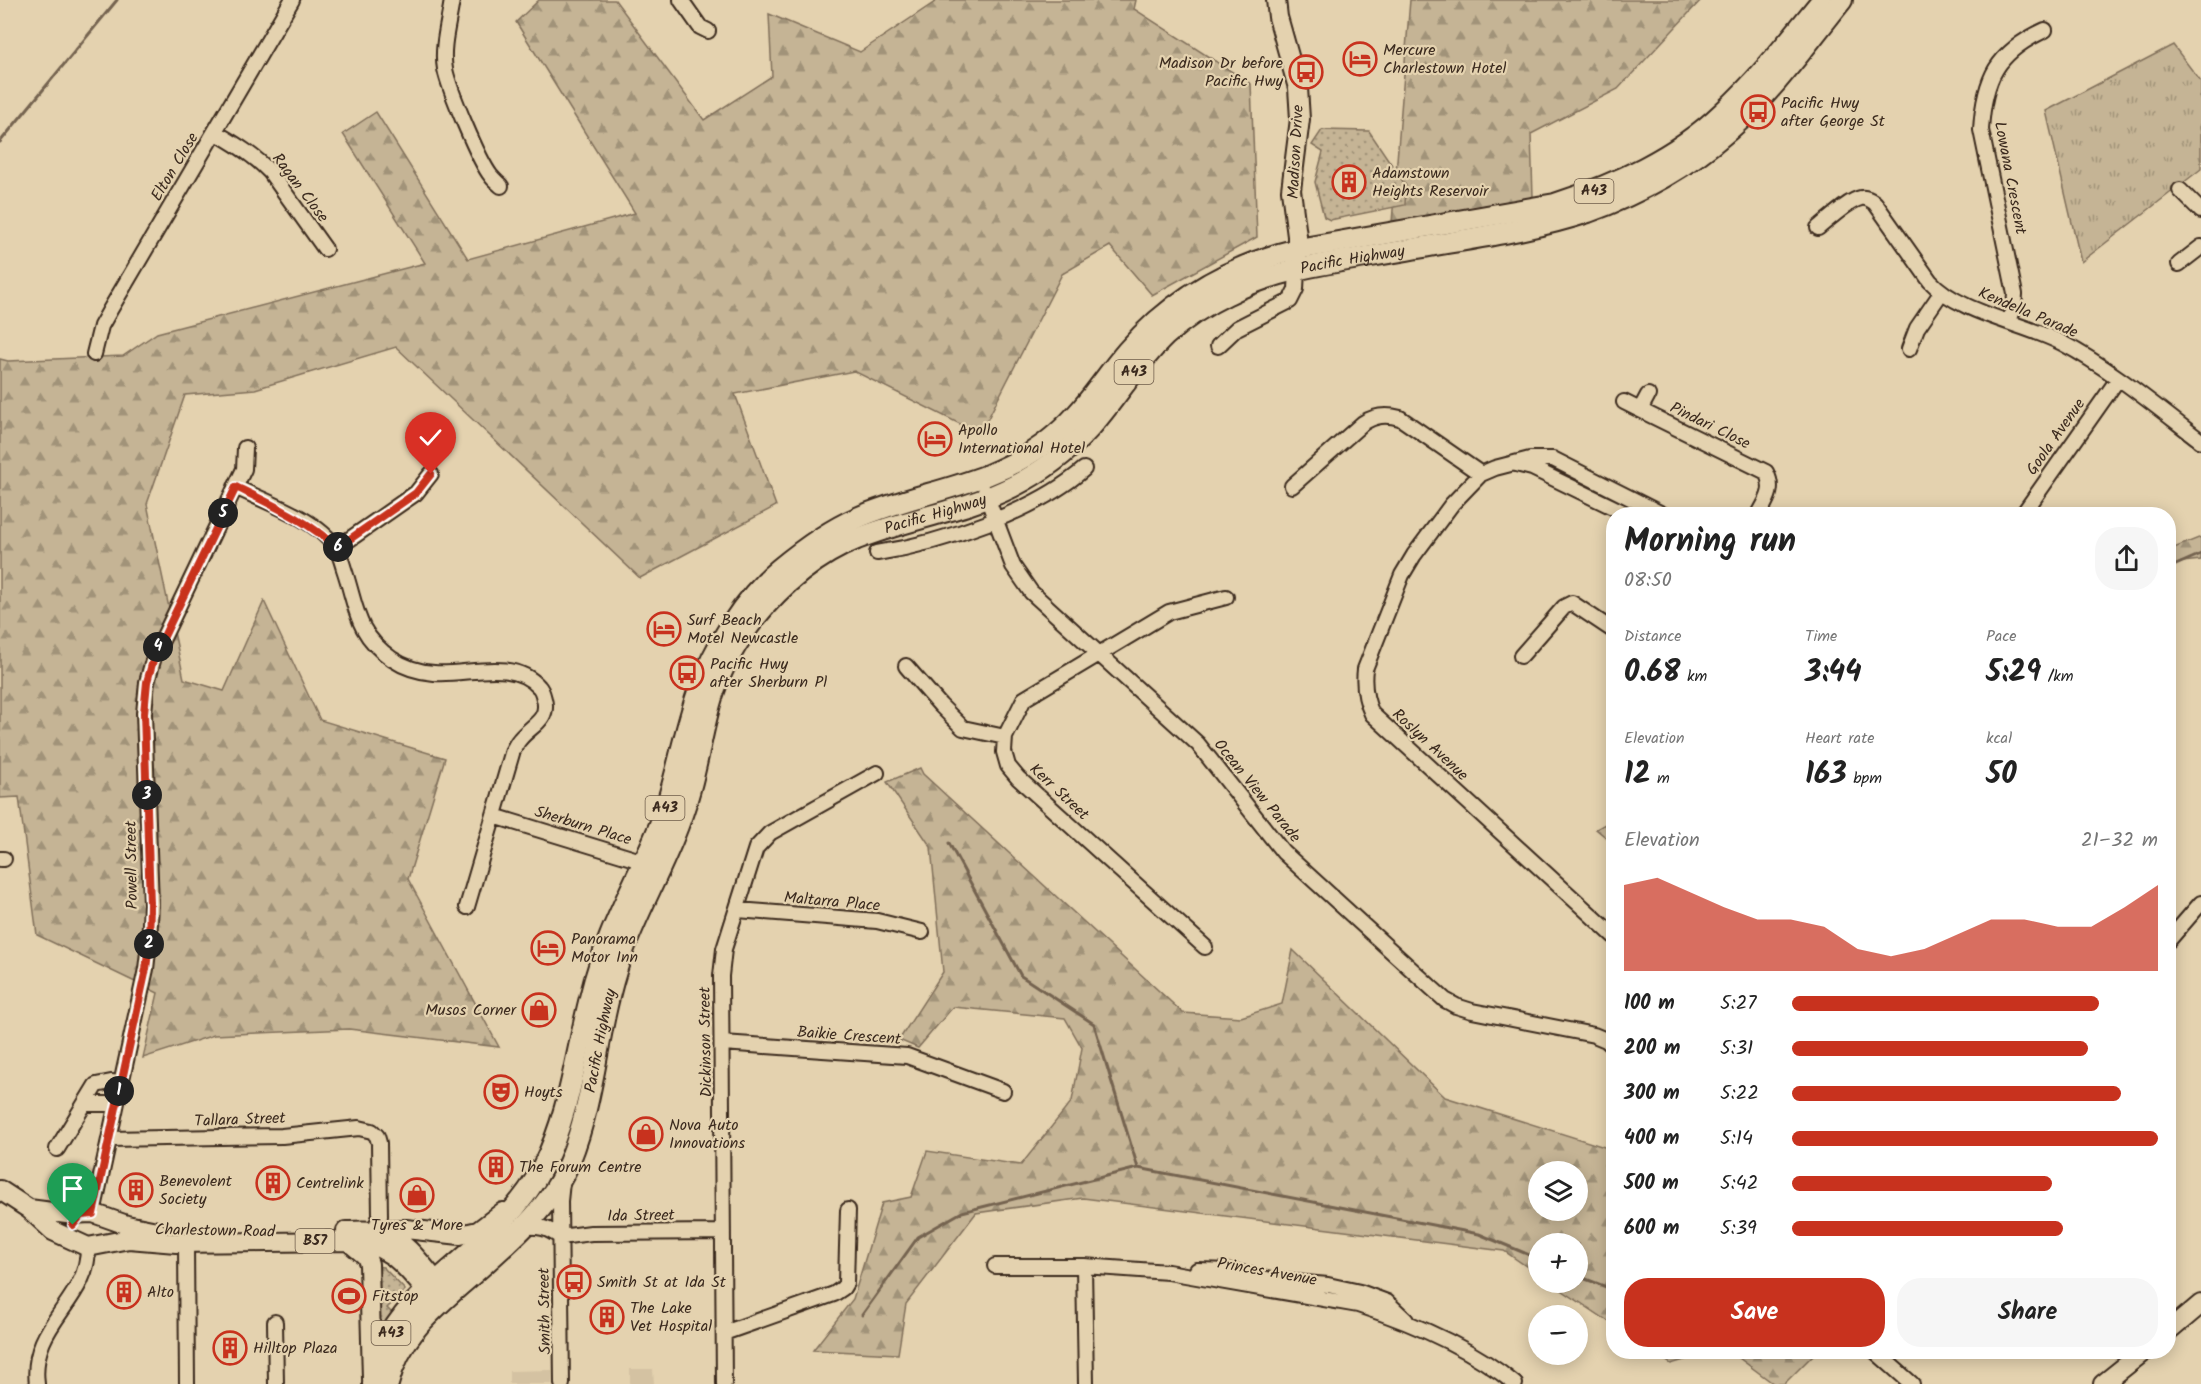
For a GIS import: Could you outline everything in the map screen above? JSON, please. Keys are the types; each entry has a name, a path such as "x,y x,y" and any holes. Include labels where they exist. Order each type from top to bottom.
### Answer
{"highway":[{"name":"Pacific Highway","path":"373,1384 378,1362 388,1338 400,1319 522,1227 545,1202 564,1174 583,1123 607,1006 619,962 637,918 652,865 660,823 698,691 711,662 741,611 776,572 802,550 855,518 980,479 1009,466 1059,432 1087,405 1125,354 1165,313 1204,286 1245,265 1298,249 1555,204 1624,179 1678,148 1721,115 1761,73 1822,0"},
{"name":"Pacific Highway","path":"388,1384 395,1360 437,1293 508,1216 543,1167 557,1136 591,990 620,914 678,828 714,690 740,639 775,595 832,550 855,539 987,499 1018,484 1068,449 1090,428 1146,356 1166,335 1187,318 1232,291 1256,281 1297,270 1539,225 1584,213 1663,178 1698,155 1758,102 1842,0"}],"main road":[{"name":"Madison Drive","path":"1276,0 1278,17 1298,88 1300,119 1291,190 1298,249 1297,270"},
{"name":"Charlestown Road","path":"0,1190 29,1209 54,1231 88,1244 129,1239 186,1243 348,1241 371,1244 392,1254 437,1293"},
{"path":"377,1223 454,1235 466,1234 478,1231 523,1198"},
{"name":"Charlestown Road","path":"29,1209 94,1215 142,1229 167,1232 377,1223 414,1256 437,1293"},
{"path":"81,1215 94,1215 106,1229 103,1240 88,1244 74,1236 73,1225 81,1215"},
{"path":"348,1241 366,1256 369,1264 370,1371 373,1384"},
{"path":"2176,1325 2201,1304"},
{"path":"2103,1384 2134,1359"}],"street":[{"name":"Elton Close","path":"94,354 101,326 292,0"},
{"path":"452,0 444,50 445,69 483,161 491,176 501,186"},
{"path":"681,0 700,27 708,31"},
{"name":"Lowana Crescent","path":"2009,321 2014,308 2015,294 1982,130 1983,103 1992,76 2006,56 2017,46 2045,30"},
{"name":"Ragan Close","path":"215,132 260,161 325,249"},
{"path":"2180,190 2201,211"},
{"name":"Kendella Parade","path":"1818,228 1852,202 1862,198 1875,202 1930,281 1941,293 2060,342 2090,359 2200,438"},
{"path":"2178,264 2201,247"},
{"path":"1218,346 1237,328 1290,301 1296,290 1297,270"},
{"path":"1909,349 1917,328 1941,293"},
{"name":"Goola Avenue","path":"2028,507 2118,379"},
{"path":"1640,410 1648,395"},
{"name":"Pindari Close","path":"1624,402 1766,472 1771,490 1762,507"},
{"path":"1292,486 1363,423 1370,418 1389,415 1400,418 1481,474"},
{"name":"Powell Street","path":"94,1215 146,969 149,944 150,904 144,713 147,682 164,634 244,469 245,448"},
{"name":"Roslyn Avenue","path":"1606,929 1371,714 1366,701 1365,669 1402,575 1426,536 1481,474 1511,462 1536,457 1553,459 1648,507"},
{"path":"1511,462 1532,468 1613,507"},
{"name":"Pacific Highway","path":"877,553 904,549 996,520 1056,491 1084,469"},
{"path":"337,548 416,493 431,474"},
{"name":"Ocean View Parade","path":"980,479 1021,579 1031,592 1198,744 1283,852 1446,1000 1472,1011 1594,1035 1606,1040"},
{"path":"236,487 302,519 337,548 363,631 377,648 394,660 414,670 436,673 492,669 512,672 529,678 540,688 545,702 543,717 531,730 520,737 513,750 467,906"},
{"path":"906,666 963,728 1005,737 1024,699 1169,612 1226,597"},
{"path":"1521,656 1564,607 1572,603 1606,626"},
{"name":"Kerr Street","path":"1005,737 1004,752 1008,766 1018,778 1205,946"},
{"name":"Dickinson Street","path":"724,1384 721,976 724,949 756,848 762,841 770,833 877,773"},
{"name":"Sherburn Place","path":"494,816 652,865"},
{"path":"2176,932 2201,903"},
{"name":"Maltarra Place","path":"738,910 877,921 922,932"},
{"name":"Baikie Crescent","path":"723,1043 907,1056 1003,1091"},
{"path":"57,1149 96,1085 121,1083"},
{"path":"85,1104 116,1104"},
{"name":"Tallara Street","path":"109,1139 282,1136 366,1128 377,1136 379,1143 377,1223"},
{"name":"Smith Street","path":"562,1384 560,1200 564,1174"},
{"path":"724,1333 834,1294 843,1288 846,1283 849,1210"},
{"path":"522,1227 549,1228 560,1237"},
{"name":"Ida Street","path":"560,1237 591,1233 723,1232"},
{"path":"186,1243 187,1384"},
{"path":"37,1384 35,1366 38,1350 81,1280 88,1262 88,1244"},
{"name":"Princes Avenue","path":"995,1266 1084,1266 1168,1272 1358,1305 1410,1324 1486,1363 1515,1384"},
{"path":"1084,1266 1086,1384"},
{"path":"275,1322 276,1384"},
{"path":"1884,1359 1912,1384"}],"shaded area":[{"path":"630,1369 653,1369 654,1384 630,1384"},
{"path":"552,1370 552,1384 509,1384 509,1371"}],"green space":[{"path":"539,0 615,0 704,120 772,76 769,14 860,52 938,0 1136,0 1134,9 1251,84 1257,237 1152,295 1110,246 1062,274 980,434 854,371 735,394 776,506 640,578 396,347 255,389 185,395 147,504 184,679 224,691 264,601 320,720 445,758 408,879 499,1047 349,1029 214,1035 143,1058 158,993 37,935 19,797 0,798 0,359 8,361 123,356 157,333 425,263 343,134 376,112 468,259 635,213 516,22"},
{"path":"1410,0 1701,0 1618,89 1531,134 1533,197 1392,222"},
{"path":"2173,45 2201,82 2201,169 2081,262 2046,111"},
{"path":"1322,130 1369,131 1406,186 1405,205 1330,220 1324,217 1315,182 1323,152 1312,145"},
{"path":"2201,537 2201,560 2176,565 2176,547"},
{"path":"920,768 923,774 1183,1013 1241,1017 1282,1004 1293,950 1445,1097 1606,1147 1606,1320 1588,1308 1588,1305 1584,1305 1566,1293 1588,1293 1588,1233 1528,1233 1528,1267 1504,1251 1083,1198 976,1213 906,1304 898,1354 813,1350 853,1299 882,1203 911,1197 927,1151 1021,1165 1072,1101 1082,1048 1065,1018 953,1007 918,1048 899,1040 943,972 931,847 887,782"},
{"path":"1606,823 1606,837 1596,829"},
{"path":"374,1266 383,1267 405,1290 387,1308 393,1314 379,1332"},
{"path":"1664,1359 1688,1359 1671,1364"},
{"path":"1740,1359 1809,1359 1784,1384 1774,1384"}],"waterway":[{"path":"0,142 117,0"},
{"path":"2176,565 2201,554"},
{"path":"949,843 1021,976 1094,1024 1138,1168"},
{"path":"862,1315 918,1237 962,1212 1138,1168 1479,1234 1528,1254"},
{"path":"1588,1280 1606,1287"}],"place":[{"name":"Mercure Charlestown Hotel","path":"1360,59"},
{"name":"Madison Dr before Pacific Hwy","path":"1306,72"},
{"name":"Pacific Hwy after George St","path":"1758,112"},
{"name":"Adamstown Heights Reservoir","path":"1349,182"},
{"name":"Apollo International Hotel","path":"935,439"},
{"name":"Surf Beach Motel Newcastle","path":"664,629"},
{"name":"Pacific Hwy after Sherburn Pl","path":"687,673"},
{"name":"Panorama Motor Inn","path":"548,948"},
{"name":"Musos Corner","path":"539,1010"},
{"name":"Hoyts","path":"501,1092"},
{"name":"Nova Auto Innovations","path":"646,1134"},
{"name":"The Forum Centre","path":"496,1167"},
{"name":"Centrelink","path":"273,1183"},
{"name":"Benevolent Society","path":"136,1190"},
{"name":"Tyres & More","path":"417,1195"},
{"name":"Smith St at Ida St","path":"574,1282"},
{"name":"Alto","path":"124,1292"},
{"name":"Fitstop","path":"349,1296"},
{"name":"The Lake Vet Hospital","path":"607,1317"},
{"name":"Hilltop Plaza","path":"230,1348"}],"route":[{"path":"73,1225 81,1215 93,1214 146,969 150,904 144,713 147,682 164,634 236,487 302,519 337,548 416,493 431,474"}]}
